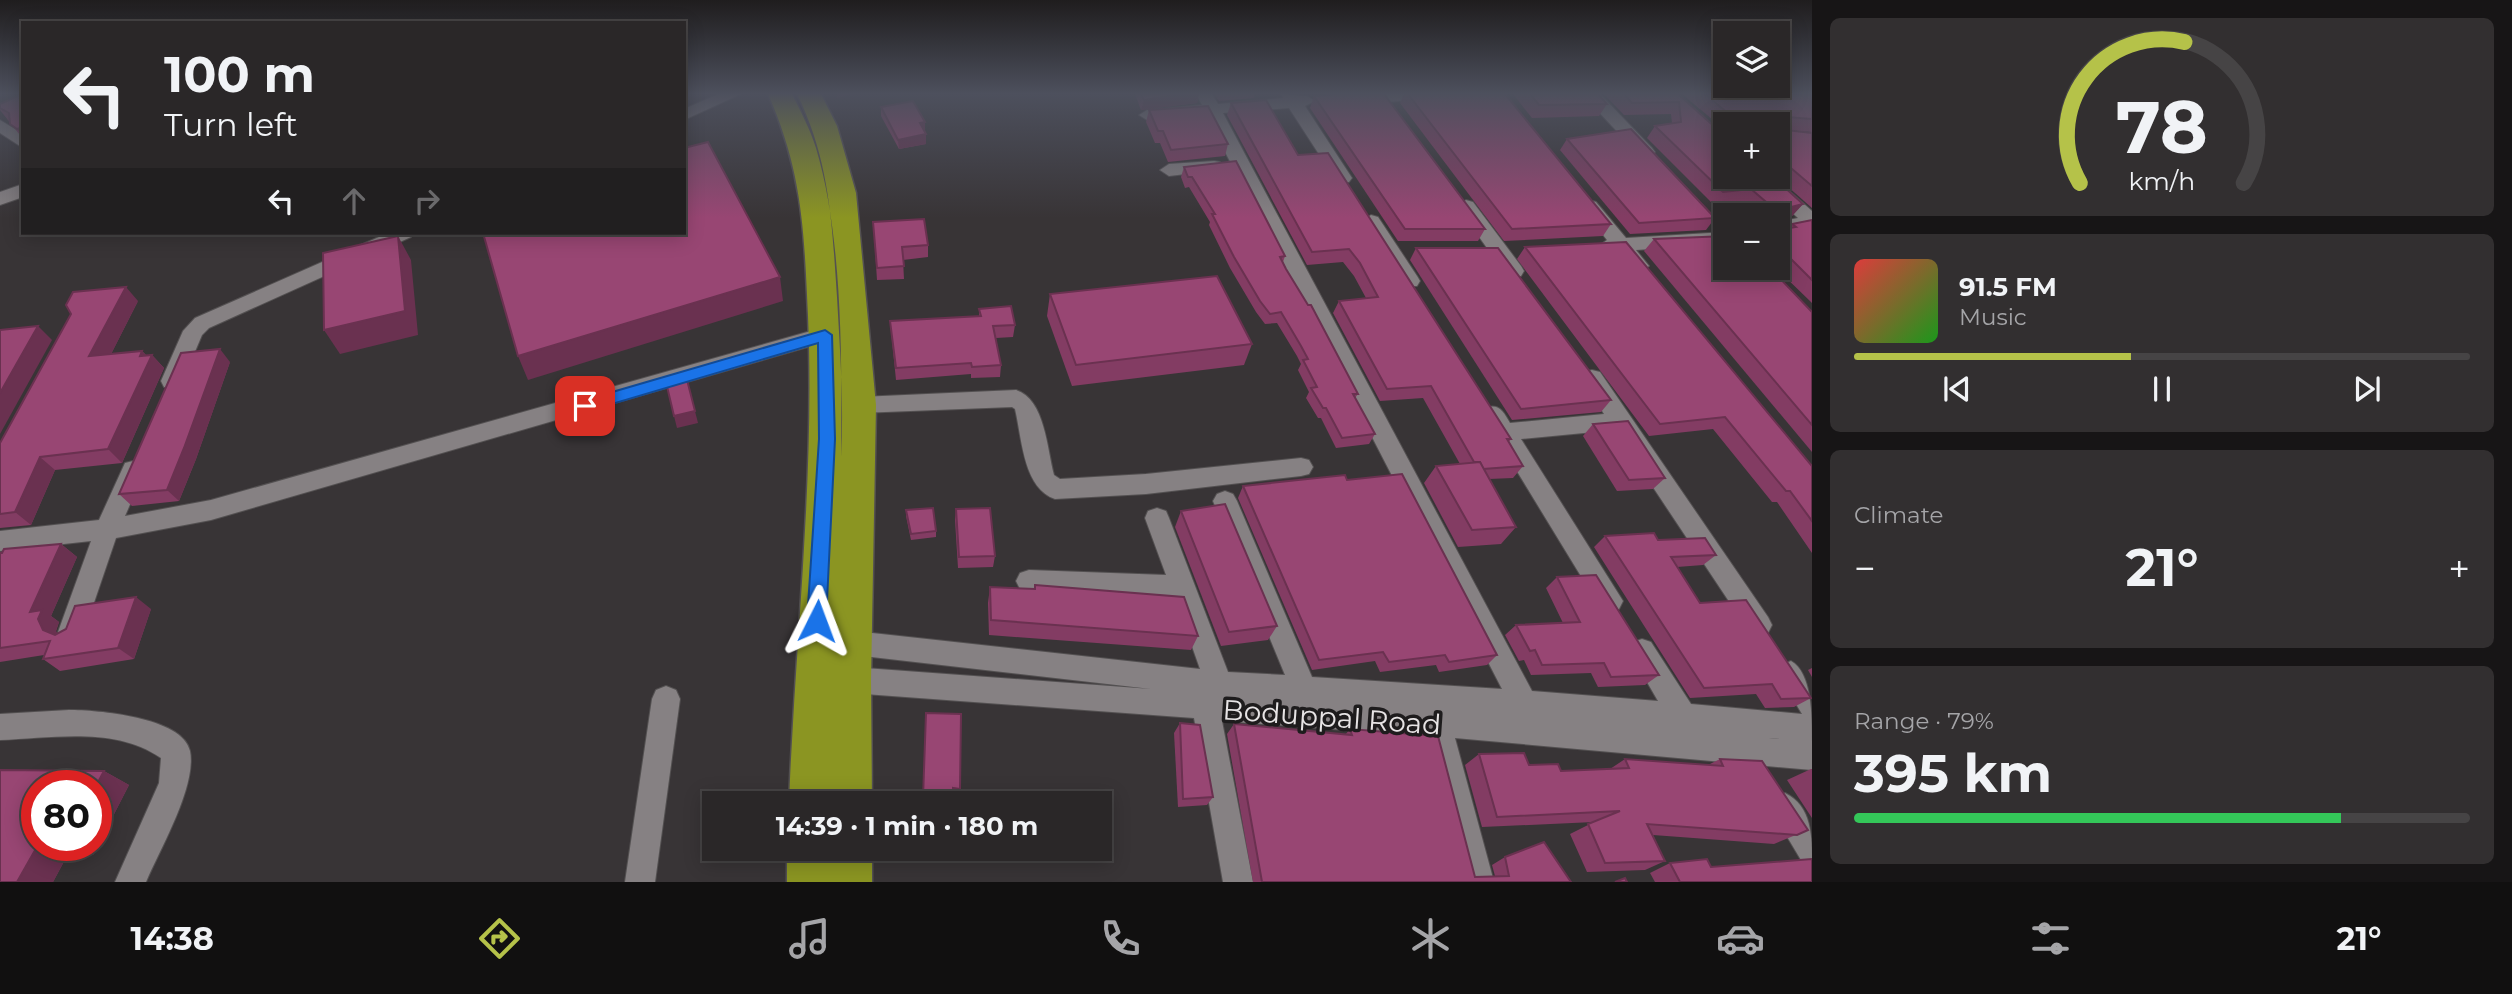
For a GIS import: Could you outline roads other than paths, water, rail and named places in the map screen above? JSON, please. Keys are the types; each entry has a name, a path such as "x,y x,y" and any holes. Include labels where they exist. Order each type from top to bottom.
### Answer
{"highway":[{"path":"798,135 803,146 860,405 851,791"},
{"path":"810,791 811,700 827,439 825,335 837,299 843,193 827,135"},
{"path":"809,861 809,882"},
{"path":"850,861 850,882"}],"street":[{"path":"1224,135 1524,703"},
{"path":"1315,135 1419,296"},
{"path":"1630,135 1658,164"},
{"path":"1169,170 1238,163"},
{"path":"0,189 21,181"},
{"path":"1450,185 1531,293"},
{"path":"1776,189 1812,221"},
{"path":"0,200 21,191"},
{"path":"1577,191 1655,286"},
{"path":"1790,226 1812,221"},
{"path":"1594,246 1713,233"},
{"path":"165,397 193,331 202,323 400,235"},
{"path":"1473,251 1527,249"},
{"path":"1391,250 1418,250"},
{"path":"0,541 52,533 107,530 236,503 825,335"},
{"path":"1577,357 1624,421 1812,705"},
{"path":"860,405 1016,398 1025,405 1044,480 1055,489 1146,484 1301,467"},
{"path":"1483,398 1683,716"},
{"path":"1504,432 1624,421"},
{"path":"71,632 107,530 144,445"},
{"path":"1225,501 1304,689"},
{"path":"1157,518 1183,587 1212,695 1238,882"},
{"path":"1029,581 1183,587"},
{"name":"Boduppal Road","path":"853,662 1212,695 1304,689 1524,703 1812,729"},
{"name":"Boduppal Road","path":"853,662 1212,695 1271,710 1812,756"},
{"path":"640,882 666,699"},
{"path":"0,727 122,725 160,738 176,752 173,785 131,882"},
{"path":"1438,725 1479,882"},
{"path":"1748,752 1812,849"}]}
